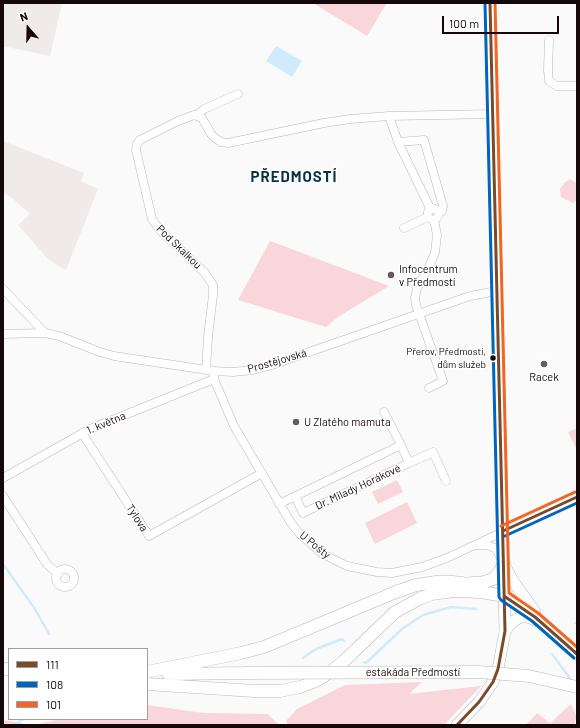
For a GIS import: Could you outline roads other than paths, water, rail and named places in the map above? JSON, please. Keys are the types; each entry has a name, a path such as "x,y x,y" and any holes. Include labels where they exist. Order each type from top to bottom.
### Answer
{"main road":[{"path":"457,725 479,702 493,682 498,668 505,631 490,3"},
{"path":"148,673 264,647 416,585 440,582 471,584 481,583 492,579 500,571 504,563"},
{"path":"504,563 519,591 543,623"},
{"path":"471,584 490,589 523,608 543,623 577,654"},
{"path":"148,684 254,691 280,691 300,687 323,677 336,668 388,618 411,602 432,594 454,591 481,592 504,596"},
{"path":"505,631 512,622 521,617 528,617 543,623"},
{"name":"estakáda Předmostí","path":"148,673 479,672 529,676 577,687"}],"street":[{"path":"549,40 548,70 550,81 557,86 577,86"},
{"name":"Pod Skalkou","path":"211,373 208,337 214,295 213,285 205,273 159,229 152,219 136,150 137,144 144,138 187,117 198,115 204,109 238,94"},
{"path":"198,115 202,118 211,134 221,142 228,143 332,121 388,116 493,114"},
{"path":"388,116 398,142 433,215 437,235 435,253 415,294 415,303 443,381 429,388"},
{"path":"398,142 424,140 443,206 442,210 404,228"},
{"path":"3,289 45,333"},
{"name":"Prostějovská","path":"3,334 45,333 59,336 108,354 211,373 233,372 262,368 470,296 497,291"},
{"name":"1. května","path":"3,478 82,433 211,373"},
{"name":"U Pošty","path":"211,373 234,426 291,523 316,549 347,566 362,570 392,573 433,564 577,497"},
{"name":"Dr. Milady Horákové","path":"384,412 409,463"},
{"name":"Tylova","path":"82,433 149,536 262,473"},
{"name":"Dr. Milady Horákové","path":"279,504 401,445"},
{"name":"Dr. Milady Horákové","path":"295,496 304,513 433,452 446,481"},
{"path":"3,496 47,564 58,574"},
{"path":"468,547 481,545 491,546 497,551 504,563"}],"water":[{"path":"276,46 302,61 292,77 266,61"}],"waterway":[{"path":"3,564 35,609 49,634"},
{"path":"364,662 366,663 402,629 423,615 451,607 476,609"},
{"path":"303,658 316,649 342,639 344,641"},
{"path":"552,654 572,681"},
{"path":"15,725 22,720"}],"place":[{"name":"Infocentrum v Předmostí","path":"391,275"},
{"name":"Přerov, Předmostí, dům služeb","path":"493,358"},
{"name":"Racek","path":"544,364"},
{"name":"U Zlatého mamuta","path":"296,422"}],"district":[{"name":"PŘEDMOSTÍ","path":"294,177"}]}
